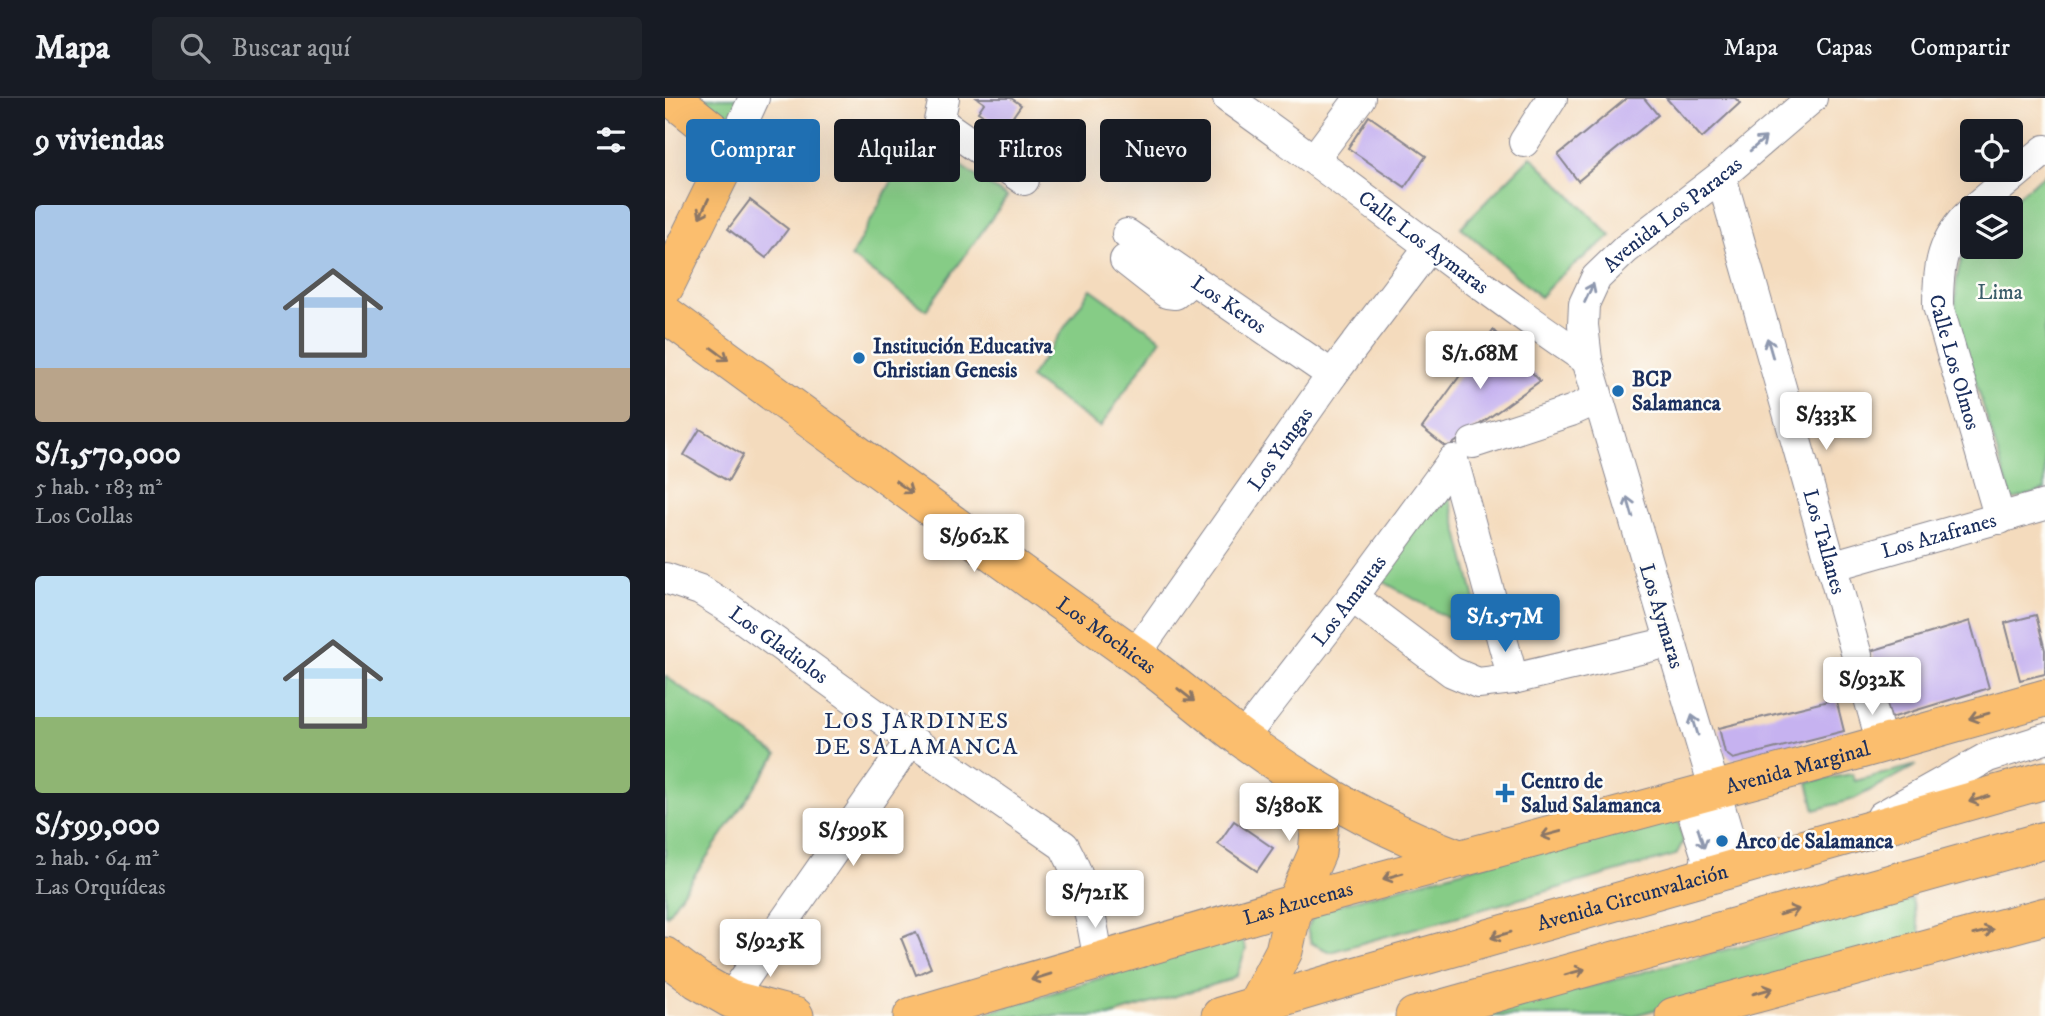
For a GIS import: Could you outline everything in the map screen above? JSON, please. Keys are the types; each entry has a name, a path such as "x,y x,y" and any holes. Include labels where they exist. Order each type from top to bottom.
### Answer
{"main road":[{"path":"672,98 698,119"},
{"path":"665,287 717,182"},
{"name":"Los Mochicas","path":"665,314 1135,655 1242,738 1315,788 1402,835 1459,858"},
{"name":"Avenida Marginal","path":"1701,794 2045,698"},
{"name":"Avenida Circunvalación","path":"1220,1016 2045,780"},
{"path":"1255,1006 1284,951 1295,903 1317,853 1320,822 1315,788"},
{"name":"Las Azucenas","path":"912,1016 1237,919 1701,794"},
{"path":"1415,1016 2045,840"},
{"path":"1674,1016 2045,916"},
{"path":"1237,919 1284,951 1358,975"},
{"path":"665,956 697,980 730,999 795,1016"}],"street":[{"path":"744,119 754,98"},
{"path":"944,98 939,121 974,145"},
{"name":"Calle Los Aymaras","path":"1228,98 1315,158 1536,326 1587,360"},
{"path":"1315,158 1360,98"},
{"path":"1524,142 1552,98"},
{"name":"Avenida Los Paracas","path":"1587,360 1583,325 1584,304 1595,278 1626,249 1721,176 1812,98"},
{"name":"Calle Los Olmos","path":"1991,196 2045,150"},
{"name":"Los Tallanes","path":"1721,176 1882,744"},
{"name":"Calle Los Olmos","path":"1960,227 1947,242 1938,271 1938,306 2000,519"},
{"name":"Los Yungas","path":"1135,655 1332,375 1430,246"},
{"name":"Los Keros","path":"1126,247 1193,279 1332,375"},
{"name":"Los Aymaras","path":"1587,360 1670,642 1701,794 1707,857 1702,878"},
{"path":"1513,679 1463,451 1598,399"},
{"name":"Los Amautas","path":"1242,738 1463,451"},
{"name":"Los Azafranes","path":"1831,566 2045,505"},
{"name":"Los Gladiolos","path":"665,578 700,590 727,607 1064,846 1078,871 1094,932 1098,960"},
{"path":"1352,597 1452,672 1478,682 1513,679 1670,642"},
{"path":"1841,838 1988,757 2045,739"},
{"path":"730,999 911,740"},
{"name":"Los Aymaras","path":"1701,794 1733,851 1750,864"}],"green space":[{"path":"691,98 745,98 735,119 720,119"},
{"path":"1531,156 1611,236 1558,278 1540,297 1461,227"},
{"path":"960,165 974,175 974,182 985,182 1007,197 926,310 851,257 891,182 960,182"},
{"name":"Lima","path":"2045,174 2045,490 2012,500 1956,317 1955,296 1961,259 2023,259 2023,196 2018,196"},
{"path":"1091,289 1161,339 1100,427 1030,378"},
{"path":"1445,480 1485,639 1377,578"},
{"path":"665,676 777,755 667,915 665,914"},
{"path":"1917,765 1854,799 1815,810 1808,782 1852,774 1855,781"},
{"path":"1677,811 1683,842 1676,855 1330,952 1311,943 1307,929 1316,911"},
{"path":"1912,899 1921,937 1632,1016 1481,1016"},
{"path":"1235,937 1242,940 1246,949 1237,975 1229,980 1109,1016 976,1016"}],"building":[{"path":"977,98 1011,98 1021,105 1011,119 989,119 978,112 984,103"},
{"path":"1627,98 1644,98 1658,115 1578,181 1558,155"},
{"path":"1666,98 1735,98 1740,103 1702,138"},
{"path":"1369,116 1426,156 1405,187 1348,148"},
{"path":"750,200 788,229 766,258 728,229"},
{"path":"1493,330 1540,381 1447,448 1422,428"},
{"path":"700,429 743,455 728,481 684,455"},
{"path":"2036,615 2045,650 2045,674 2020,680 2005,623"},
{"path":"1970,621 1989,688 1891,718 1871,651"},
{"path":"1836,699 1844,731 1733,759 1725,753 1719,728"},
{"path":"1234,821 1273,848 1257,871 1218,844"},
{"path":"916,932 931,968 916,975 901,938"}],"place":[{"name":"Institución Educativa Christian Genesis","path":"859,358"},
{"name":"BCP Salamanca","path":"1618,391"},
{"name":"Centro de Salud Salamanca","path":"1505,793"},
{"name":"Arco de Salamanca","path":"1722,841"}],"district":[{"name":"LOS JARDINES DE SALAMANCA","path":"917,733"}]}
